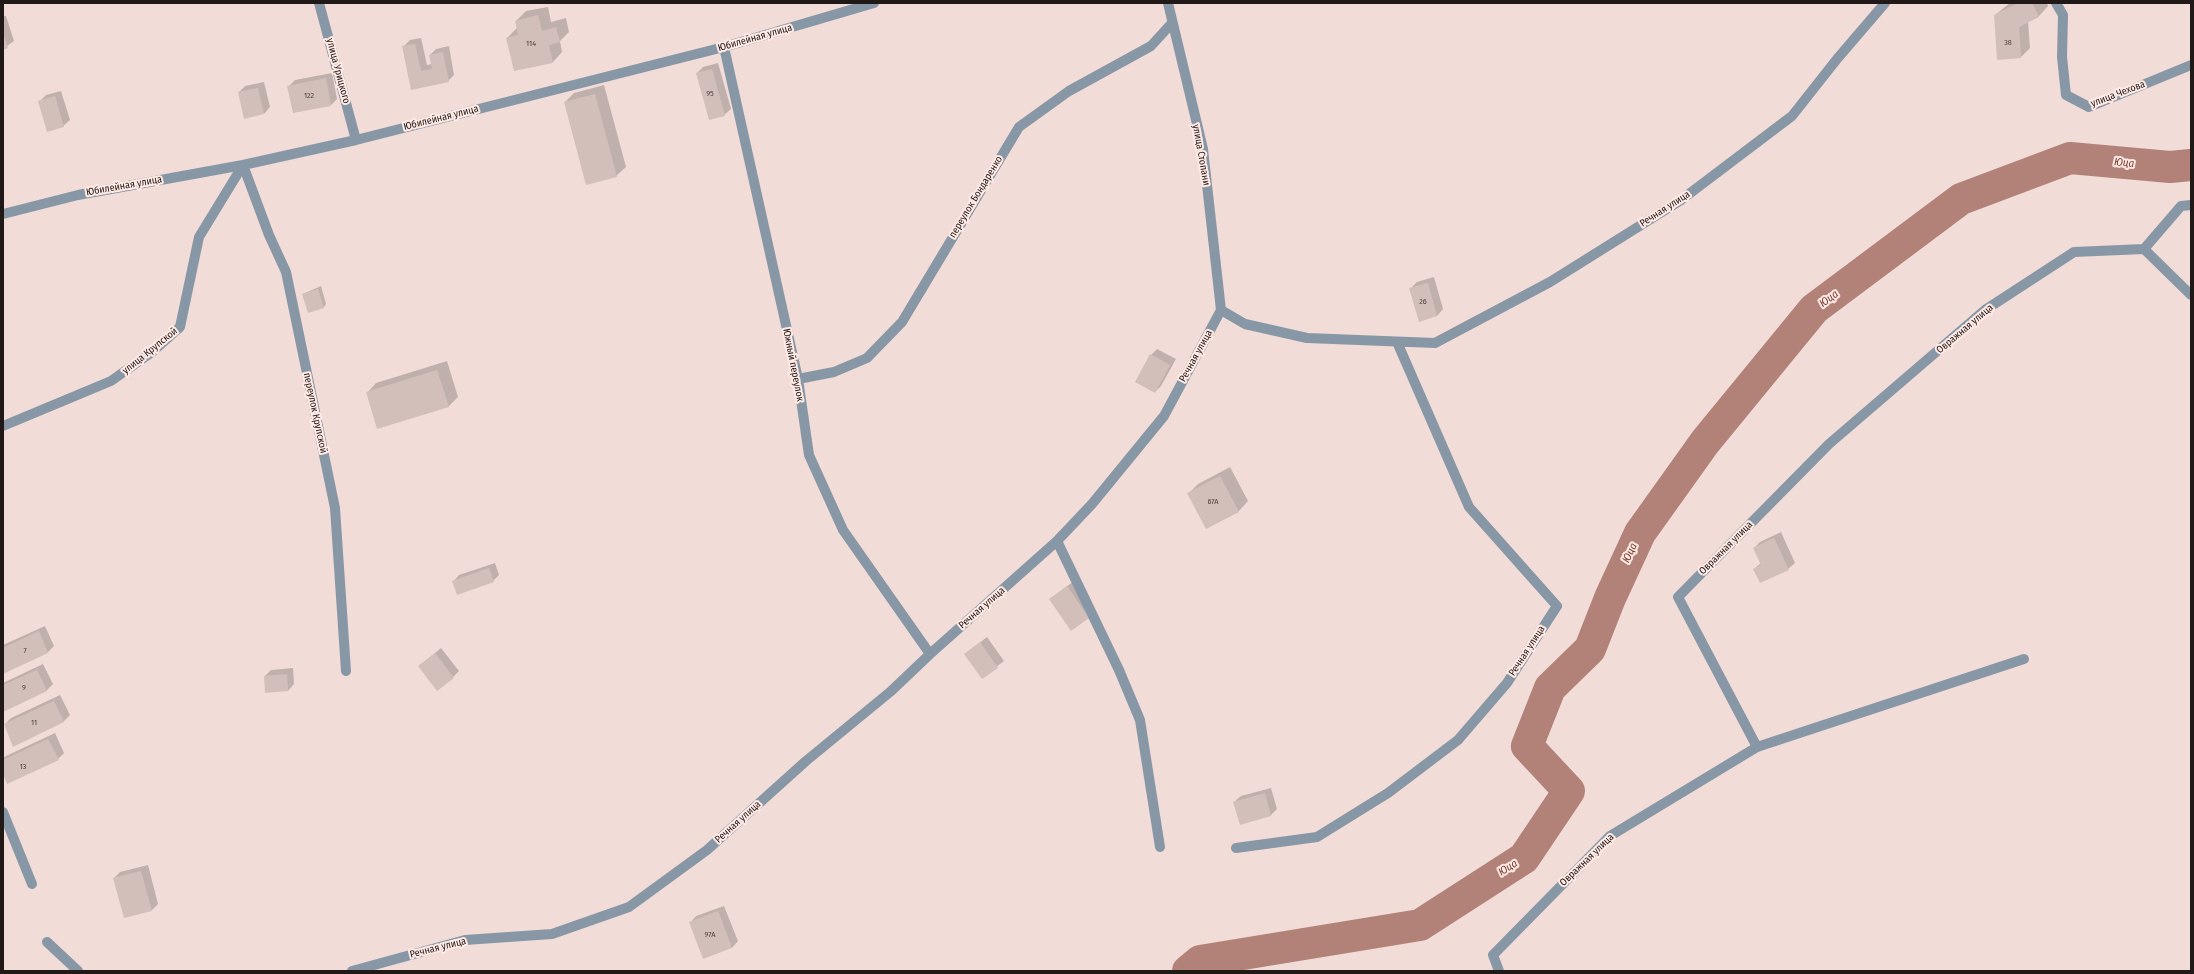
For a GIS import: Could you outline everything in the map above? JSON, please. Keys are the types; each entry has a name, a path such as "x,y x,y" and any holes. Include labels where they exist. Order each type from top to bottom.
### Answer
{"street":[{"name":"улица Урицкого","path":"319,3 356,140"},
{"name":"Юбилейная улица","path":"3,214 78,195 243,165 356,140 724,47 874,3"},
{"name":"улица Стопани","path":"1168,3 1202,149 1221,310"},
{"name":"Речная улица","path":"352,971 465,940 552,934 629,907 707,850 806,761 890,692 930,654 1057,541 1092,504 1164,416 1221,310 1245,324 1307,338 1435,342 1550,282 1681,200 1792,116 1837,59 1885,3"},
{"name":"улица Чехова","path":"2056,3 2063,15 2062,56 2066,95 2089,107 2191,65"},
{"name":"переулок Бондаренко","path":"798,379 834,372 868,358 902,322 1018,127 1069,91 1151,46 1172,23"},
{"name":"Южный переулок","path":"724,47 798,379 809,455 843,530 930,654"},
{"name":"улица Крупской","path":"3,426 111,382 152,352 180,327 199,237 243,165"},
{"name":"переулок Крупской","path":"243,165 269,235 286,272 335,508 346,671"},
{"path":"2191,205 2181,206 2144,249 2191,295"},
{"name":"Овражная улица","path":"1499,971 1493,955 1610,836 1757,747 1678,597 1830,444 1985,310 2074,252 2144,249"},
{"name":"Речная улица","path":"1236,848 1317,837 1388,793 1458,740 1507,683 1556,606 1469,507 1397,342"},
{"path":"1057,541 1120,670 1140,720 1160,847"},
{"path":"1757,747 2024,659"},
{"path":"3,812 32,884"},
{"path":"47,942 78,971"}],"building":[{"path":"2018,3 2032,3 2039,17 2019,27 2021,58 1997,60 1994,15"},
{"path":"538,15 542,31 556,27 560,42 549,45 553,63 514,71 506,38 518,35 515,21"},
{"path":"3,34 8,48 3,50"},
{"path":"415,44 421,71 432,69 429,55 443,52 449,82 411,90 402,46"},
{"path":"712,69 725,116 709,120 696,73"},
{"path":"326,78 331,106 293,113 287,86"},
{"path":"258,88 264,114 244,119 238,92"},
{"path":"595,94 617,177 586,185 564,102"},
{"path":"55,96 64,127 47,132 38,101"},
{"path":"1428,283 1437,316 1419,322 1409,288"},
{"path":"318,289 324,308 308,313 302,294"},
{"path":"1150,354 1170,365 1155,393 1135,382"},
{"path":"437,370 449,407 377,429 366,392"},
{"path":"1220,476 1239,512 1206,529 1187,493"},
{"path":"1774,538 1789,570 1760,583 1753,569 1761,565 1753,548"},
{"path":"489,568 494,582 457,595 452,581"},
{"path":"1067,586 1089,618 1071,631 1049,599"},
{"path":"39,631 48,653 3,674 3,648"},
{"path":"980,642 998,668 982,679 964,654"},
{"path":"435,653 454,678 437,691 418,666"},
{"path":"37,670 47,691 3,712 3,685"},
{"path":"287,674 288,691 265,693 264,676"},
{"path":"54,701 64,722 13,747 4,724"},
{"path":"48,739 59,760 7,784 3,774 3,760"},
{"path":"1265,793 1271,816 1240,825 1233,802"},
{"path":"141,871 152,911 124,918 113,878"},
{"path":"718,911 732,948 703,959 689,922"}],"waterway":[{"name":"Юца","path":"1188,971 1200,961 1420,925 1524,858 1569,791 1527,746 1550,688 1590,649 1610,598 1640,533 1705,442 1814,309 1961,199 2070,158 2170,167 2191,165"}]}
